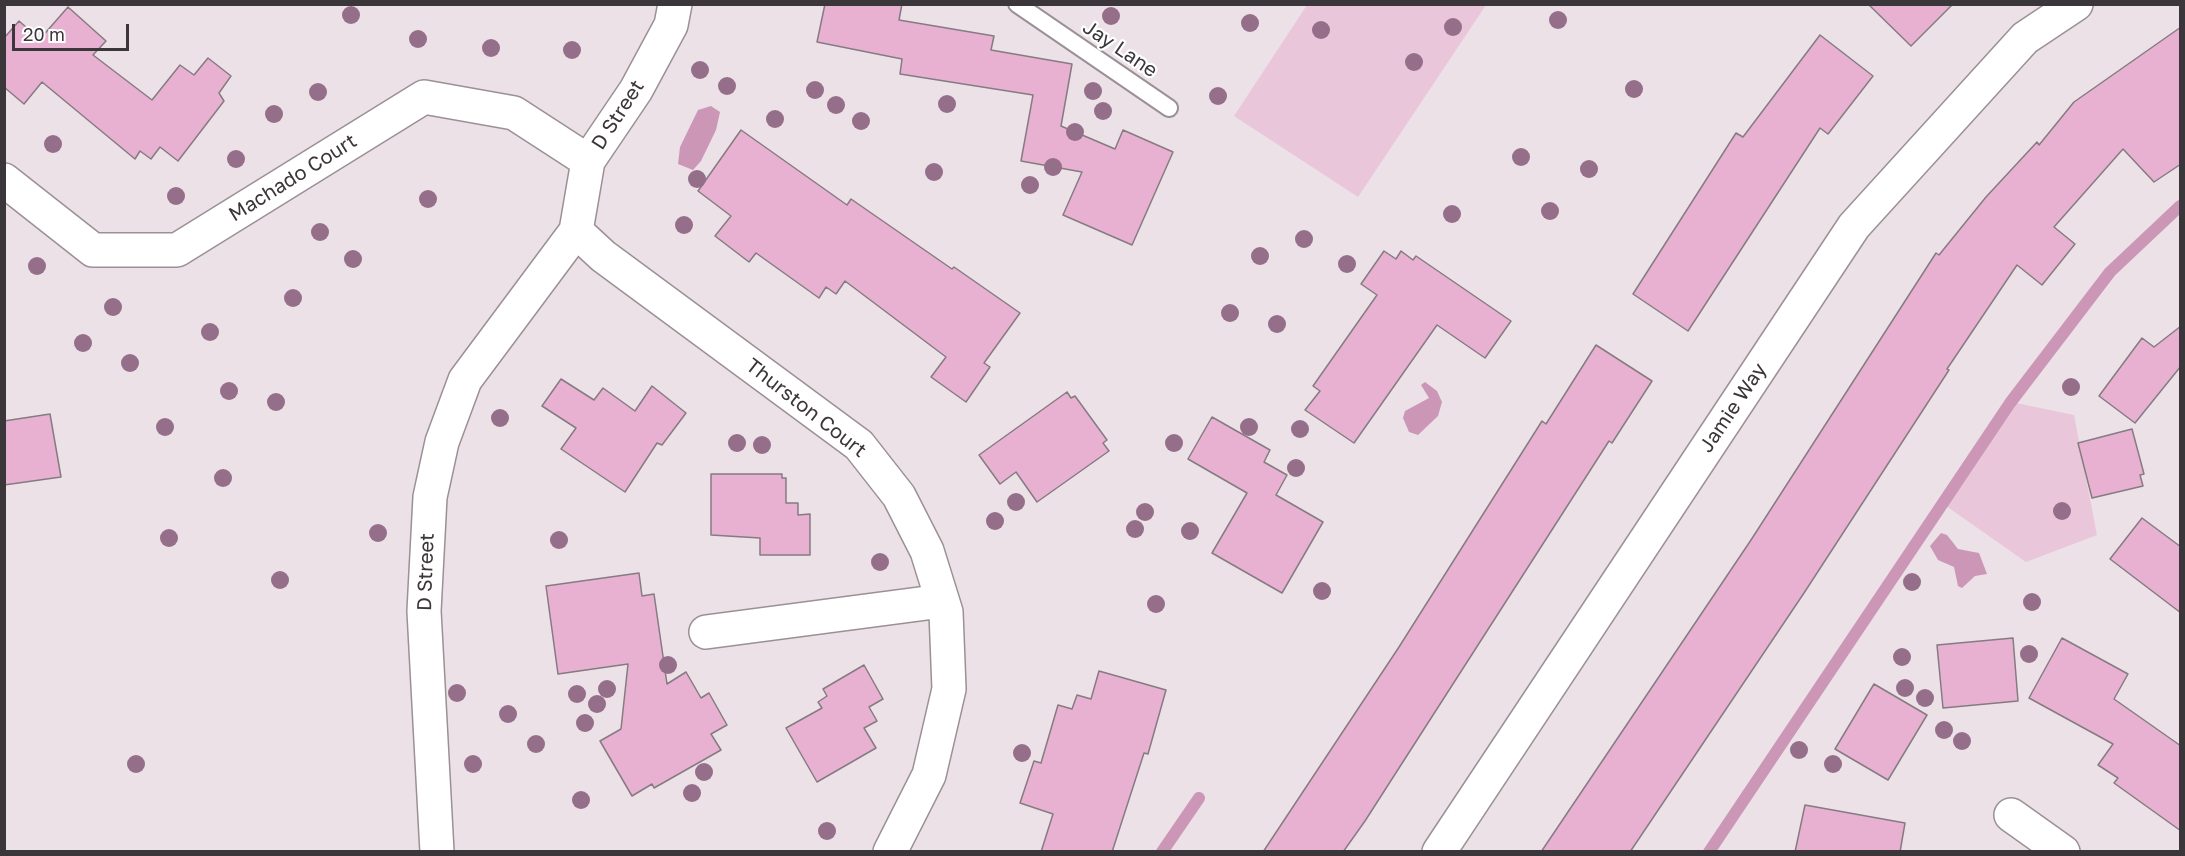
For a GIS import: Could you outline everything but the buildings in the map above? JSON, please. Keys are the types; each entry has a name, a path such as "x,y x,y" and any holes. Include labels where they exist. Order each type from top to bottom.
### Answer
{"street":[{"name":"D Street","path":"437,852 424,611 430,497 442,442 465,380 576,231 588,161 636,90 671,25 675,4"},
{"name":"Jamie Way","path":"1438,852 1854,226 2025,38 2076,4"},
{"name":"Machado Court","path":"4,180 93,250 177,250 424,97 514,113 588,161"},
{"name":"Thurston Court","path":"576,231 603,256 859,445 899,496 927,551 946,612 949,689 929,775 890,852"},
{"path":"705,632 942,601"},
{"path":"2011,815 2063,852"}],"lane":[{"name":"Jay Lane","path":"1017,4 1169,108"}],"shaded area":[{"path":"1307,5 1486,5 1358,197 1234,116"},
{"path":"711,106 720,112 716,130 701,161 693,170 678,164 680,147 698,110"},
{"path":"1425,382 1437,391 1442,402 1438,416 1418,435 1409,432 1403,418 1405,411 1429,398 1421,385"},
{"path":"2016,403 2074,415 2097,535 2026,562 1946,506"},
{"path":"1941,533 1947,535 1958,549 1979,553 1987,574 1975,576 1962,588 1958,586 1954,567 1938,560 1930,546"}],"waterway":[{"path":"1709,852 2010,403 2110,272 2180,206"},
{"path":"1162,852 1199,798"}]}
